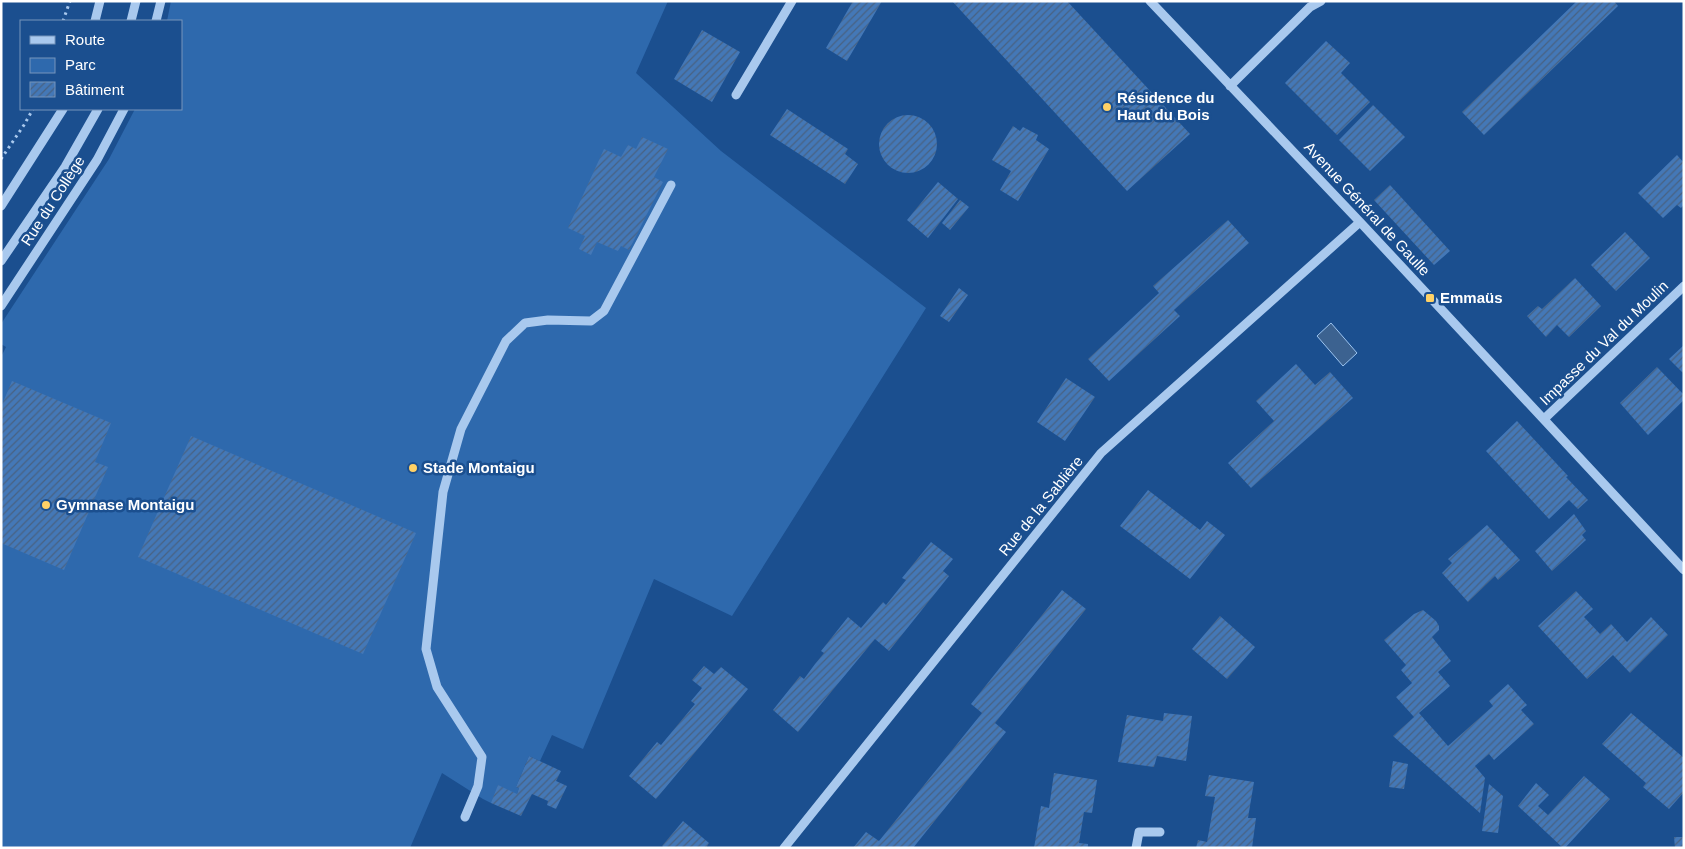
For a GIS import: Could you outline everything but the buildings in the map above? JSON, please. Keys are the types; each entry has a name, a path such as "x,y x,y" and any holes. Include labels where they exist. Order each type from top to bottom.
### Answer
{"street":[{"path":"95,20 100,1"},
{"path":"131,20 136,1"},
{"path":"156,20 161,1"},
{"path":"736,95 792,1"},
{"name":"Avenue Général de Gaulle","path":"1150,1 1360,222 1684,570"},
{"path":"1230,86 1310,7 1321,1"},
{"path":"1,206 62,110"},
{"name":"Rue du Collège","path":"1,261 65,167 97,110"},
{"name":"Rue du Collège","path":"1,306 97,160 123,110"},
{"path":"465,817 478,786 482,757 437,687 426,649 444,492 460,429 506,341 525,323 548,320 592,321 604,311 670,185"},
{"name":"Rue de la Sablière","path":"784,848 1101,453 1360,222"},
{"name":"Impasse du Val du Moulin","path":"1544,419 1684,286"},
{"path":"1136,848 1139,832 1160,832"}],"path":[{"path":"63,20 70,1"},
{"path":"1,159 24,125 32,110"}],"green space":[{"name":"Stade Montaigu","path":"171,1 668,1 636,73 721,151 926,308 732,616 654,579 583,749 552,735 540,761 529,756 516,787 519,788 517,794 491,803 442,773 410,848 1,848 1,357 6,347 1,344 1,324 109,159 134,110 182,110 182,20 167,20"}],"shaded area":[{"path":"1331,323 1357,353 1343,366 1317,336"}],"place":[{"name":"Résidence du Haut du Bois","path":"1107,107"},
{"name":"Emmaüs","path":"1430,298"},
{"name":"Stade Montaigu","path":"413,468"},
{"name":"Gymnase Montaigu","path":"46,505"}]}
